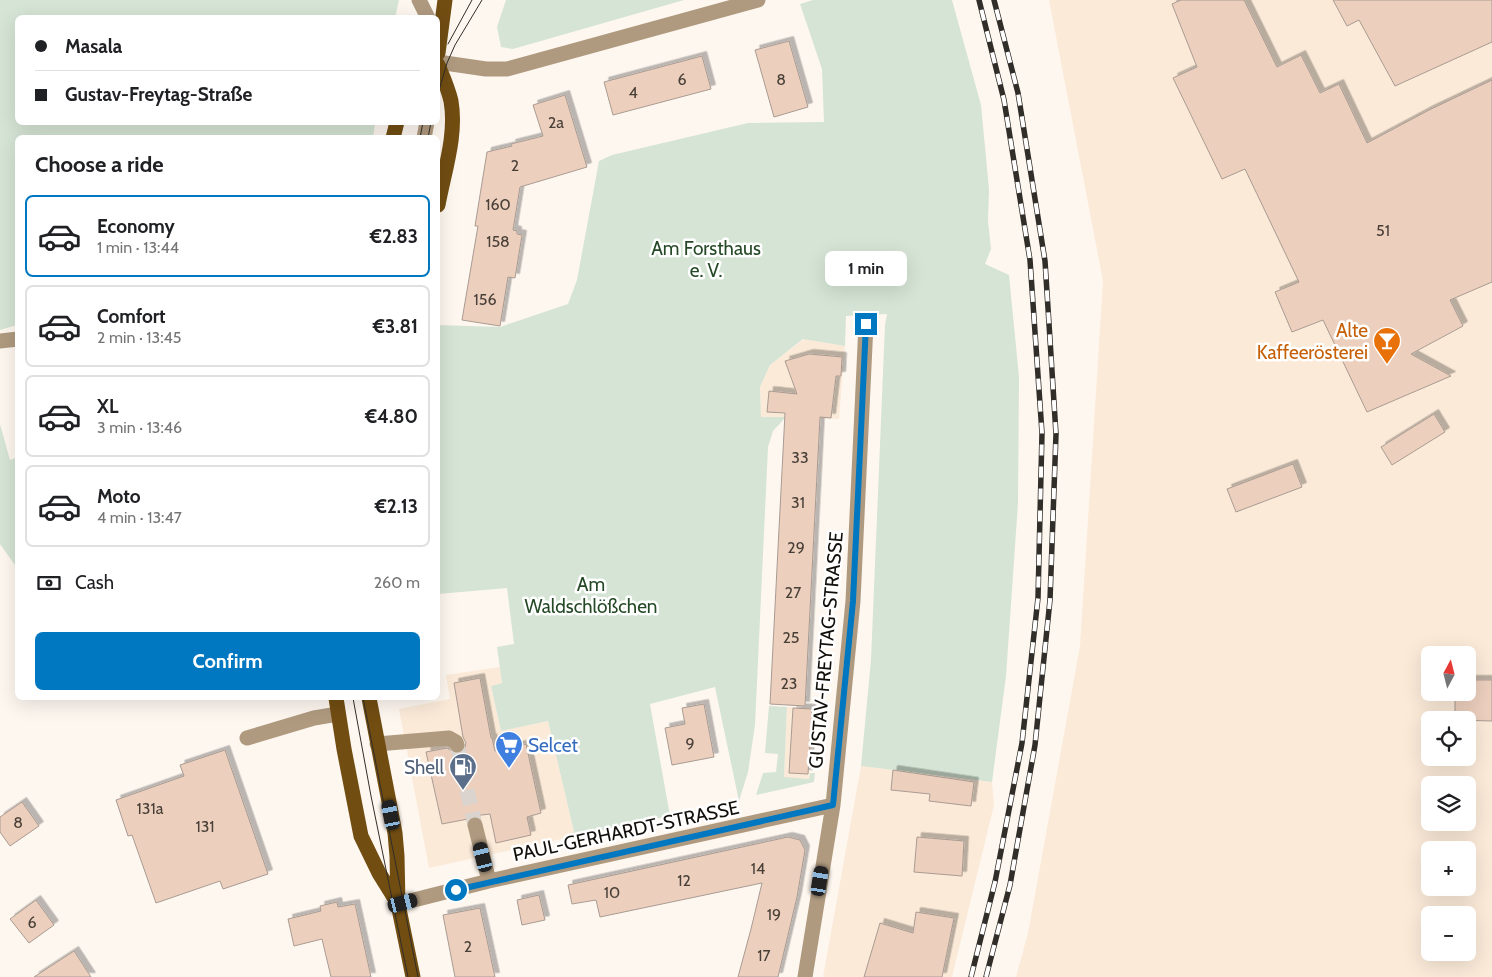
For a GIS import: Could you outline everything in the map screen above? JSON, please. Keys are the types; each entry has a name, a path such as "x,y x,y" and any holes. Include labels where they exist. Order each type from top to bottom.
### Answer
{"main road":[{"path":"440,32 446,0"},
{"path":"440,68 451,102 452,135 440,195"},
{"path":"336,700 361,836 379,873 398,904"},
{"path":"369,700 395,833 398,904 413,977"}],"street":[{"path":"419,0 426,15"},
{"path":"440,63 486,69 507,69 758,0"},
{"name":"GUSTAV-FREYTAG-STRASSE","path":"804,977 833,805 853,601 866,324"},
{"path":"0,342 15,339"},
{"path":"247,738 314,718 338,714"},
{"path":"377,744 449,738 456,742 457,745"},
{"name":"PAUL-GERHARDT-STRASSE","path":"398,904 489,881 833,805"},
{"path":"475,825 489,881"}],"shaded area":[{"path":"1049,0 1492,0 1492,977 1016,977 1028,933 1080,646 1103,281"},
{"path":"804,339 845,346 839,419 761,417 760,387 770,365"},
{"path":"500,667 502,683 491,686 501,731 548,721 575,836 429,868 399,709 450,699 446,675"},
{"path":"787,707 813,708 809,779 784,778"},
{"path":"861,766 992,782 994,805 952,977 823,977"}],"green space":[{"path":"0,0 399,0 396,15 15,15 15,125 375,125 373,135 15,135 15,326 0,330"},
{"path":"506,0 684,0 513,49 501,47 497,27"},
{"name":"Am Forsthaus e. V.","path":"813,0 952,0 981,105 989,189 988,221 991,249 985,264 1009,275 1019,377 1018,503 1006,676 992,782 861,766 871,660 887,314 846,316 845,346 803,339 770,365 760,387 761,417 786,417 773,431 768,447 755,725 748,772 739,801 715,687 650,704 670,816 575,836 548,721 501,731 491,686 502,683 497,647 514,644 507,588 440,594 440,325 500,327 568,304 577,280 599,161 612,155 748,123 824,122 822,69 800,4"},
{"path":"0,424 10,460 15,458 15,565 0,544"},
{"path":"769,706 787,707 784,777 809,779 810,773 815,773 814,782 756,795 763,773 776,772 778,754 765,753"}],"building":[{"path":"1181,0 1244,0 1277,67 1301,55 1320,93 1339,84 1367,143 1429,110 1492,80 1492,282 1450,300 1463,326 1411,354 1451,376 1367,412 1323,320 1292,332 1275,292 1299,282 1245,169 1222,179 1173,78 1197,67 1172,4"},
{"path":"1333,0 1492,0 1492,42 1395,86 1359,20 1347,26"},
{"path":"789,41 808,107 774,117 755,50"},
{"path":"702,56 711,89 613,115 604,82"},
{"path":"565,95 587,167 520,187 513,230 517,231 517,234 522,235 515,278 508,277 500,326 462,320 478,226 475,226 487,152 543,136 533,105"},
{"path":"809,354 842,357 841,376 836,376 831,418 820,417 805,706 770,704 785,413 767,412 769,391 797,394 785,361"},
{"path":"1434,414 1445,432 1392,465 1381,447"},
{"path":"1293,464 1302,487 1236,512 1227,489"},
{"path":"480,678 495,751 526,744 541,813 527,817 531,835 496,843 490,814 473,816 468,819 442,824 426,752 447,748 456,754 464,751 466,743 463,737 454,683"},
{"path":"1476,680 1492,680 1492,721 1476,721 1476,711 1455,711 1455,701 1476,701"},
{"path":"704,704 714,757 672,765 665,728 685,724 682,708"},
{"path":"793,708 812,709 808,774 789,773"},
{"path":"225,750 268,874 223,889 220,881 156,903 132,835 128,836 116,800 184,776 180,765"},
{"path":"893,770 974,782 971,806 929,801 930,794 891,790"},
{"path":"22,802 39,826 10,846 0,832 0,817"},
{"path":"788,837 800,840 805,850 797,897 778,977 738,977 762,883 600,917 596,900 572,904 568,885"},
{"path":"917,837 964,841 962,876 914,872"},
{"path":"539,895 545,920 522,925 517,900"},
{"path":"36,900 54,925 29,943 10,919"},
{"path":"337,902 338,907 355,904 371,977 331,977 322,939 294,946 288,919 321,911 320,906"},
{"path":"480,908 495,977 455,977 443,915"},
{"path":"916,912 954,918 942,977 864,977 880,923 913,933"},
{"path":"74,951 91,977 34,977"}],"tunnel":[{"path":"457,745 475,825"}],"tram line":[{"path":"448,44 472,0"},
{"path":"440,87 455,45 482,0"},
{"path":"421,135 422,125"},
{"path":"429,135 430,125"},
{"path":"353,700 408,977"},
{"path":"363,700 418,977"}],"railway":[{"path":"971,977 995,882 1022,743 1038,598 1042,433 1030,260 1004,100 979,0"},
{"path":"986,977 1010,885 1035,745 1050,600 1056,434 1045,261 1018,93 994,0"}],"place":[{"name":"Alte Kaffeerösterei","path":"1387,365"},
{"name":"Selcet","path":"509,769"},
{"name":"Shell","path":"463,791"}],"route":[{"path":"456,890 506,877 833,805 853,601 866,324"}],"park label":[{"name":"Am Waldschlößchen","path":"591,595"}]}
